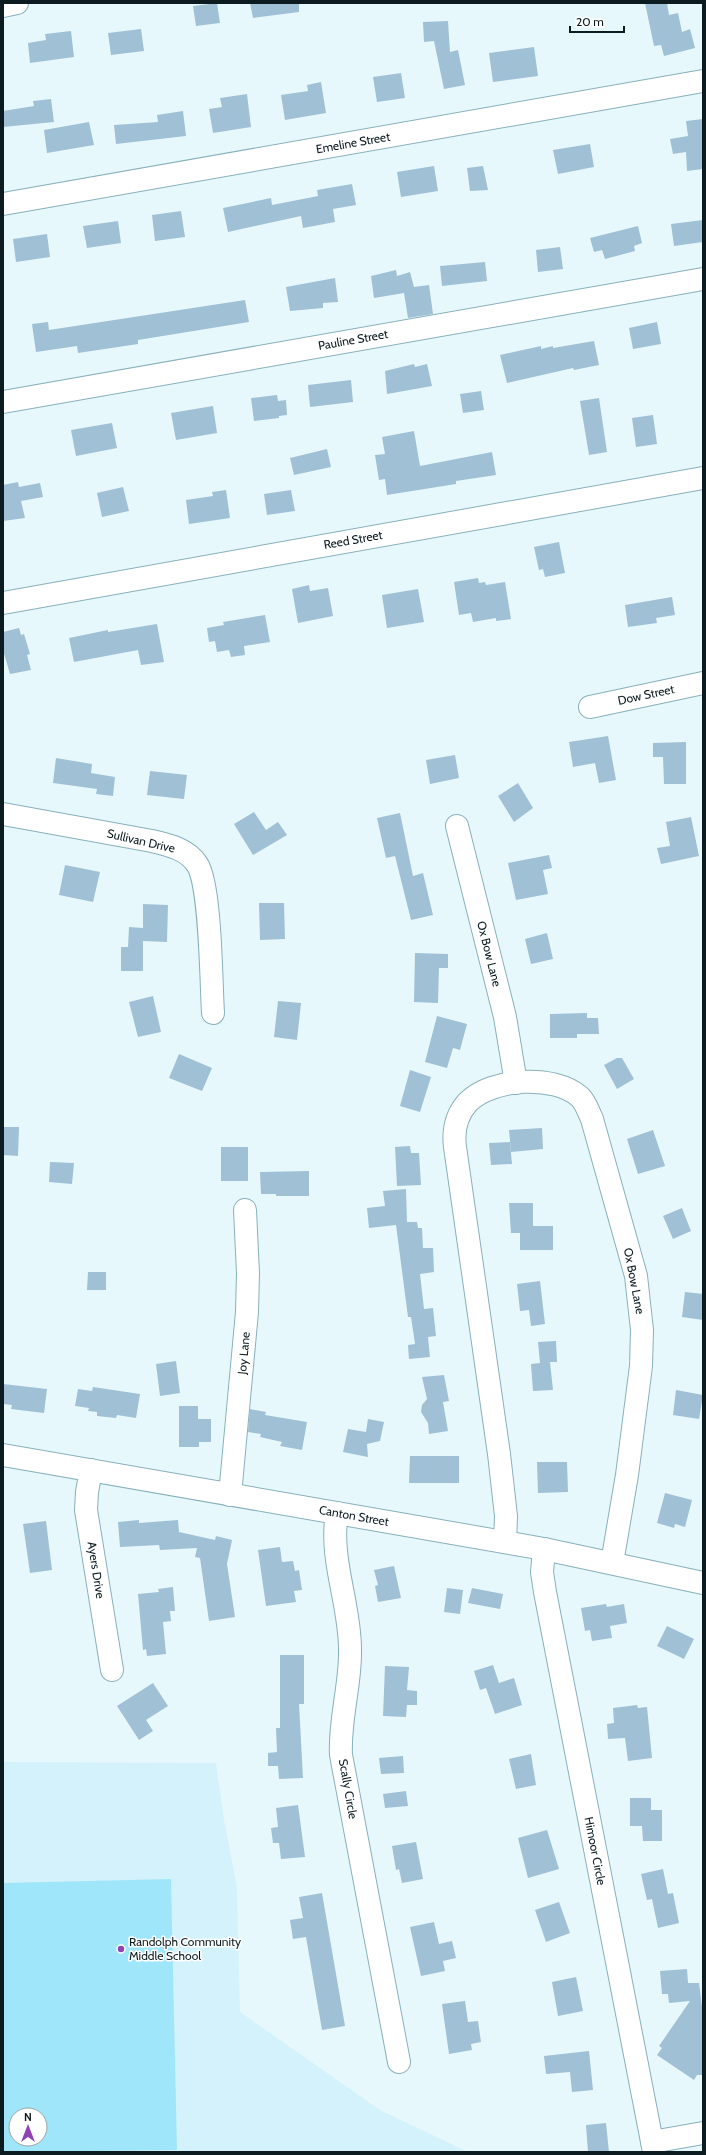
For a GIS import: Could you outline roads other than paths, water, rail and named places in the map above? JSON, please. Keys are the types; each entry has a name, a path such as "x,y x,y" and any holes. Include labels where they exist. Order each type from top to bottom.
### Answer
{"street":[{"path":"3,6 17,3"},
{"name":"Emeline Street","path":"3,204 703,81"},
{"name":"Pauline Street","path":"3,402 703,279"},
{"name":"Reed Street","path":"3,603 703,478"},
{"name":"Dow Street","path":"590,707 703,683"},
{"name":"Sullivan Drive","path":"3,814 152,841 174,847 191,857 201,872 206,892 213,1013"},
{"name":"Ox Bow Lane","path":"457,826 506,1024 516,1083"},
{"name":"Ox Bow Lane","path":"504,1542 506,1516 498,1439 454,1138 456,1122 469,1101 483,1092 516,1083 532,1081 549,1083 574,1093 585,1104 592,1119 636,1276 642,1324 641,1366 627,1475 612,1563"},
{"name":"Joy Lane","path":"230,1495 248,1312 245,1210"},
{"name":"Canton Street","path":"3,1455 544,1549 703,1583"},
{"name":"Ayers Drive","path":"91,1470 86,1498 87,1516 112,1670"},
{"name":"Scally Circle","path":"337,1513 335,1548 350,1648 341,1729 341,1756 399,2062"},
{"name":"Himoor Circle","path":"544,1549 542,1572 545,1592 653,2147"},
{"path":"653,2147 703,2133"}],"place":[{"name":"Randolph Community Middle School","path":"121,1949"}]}
